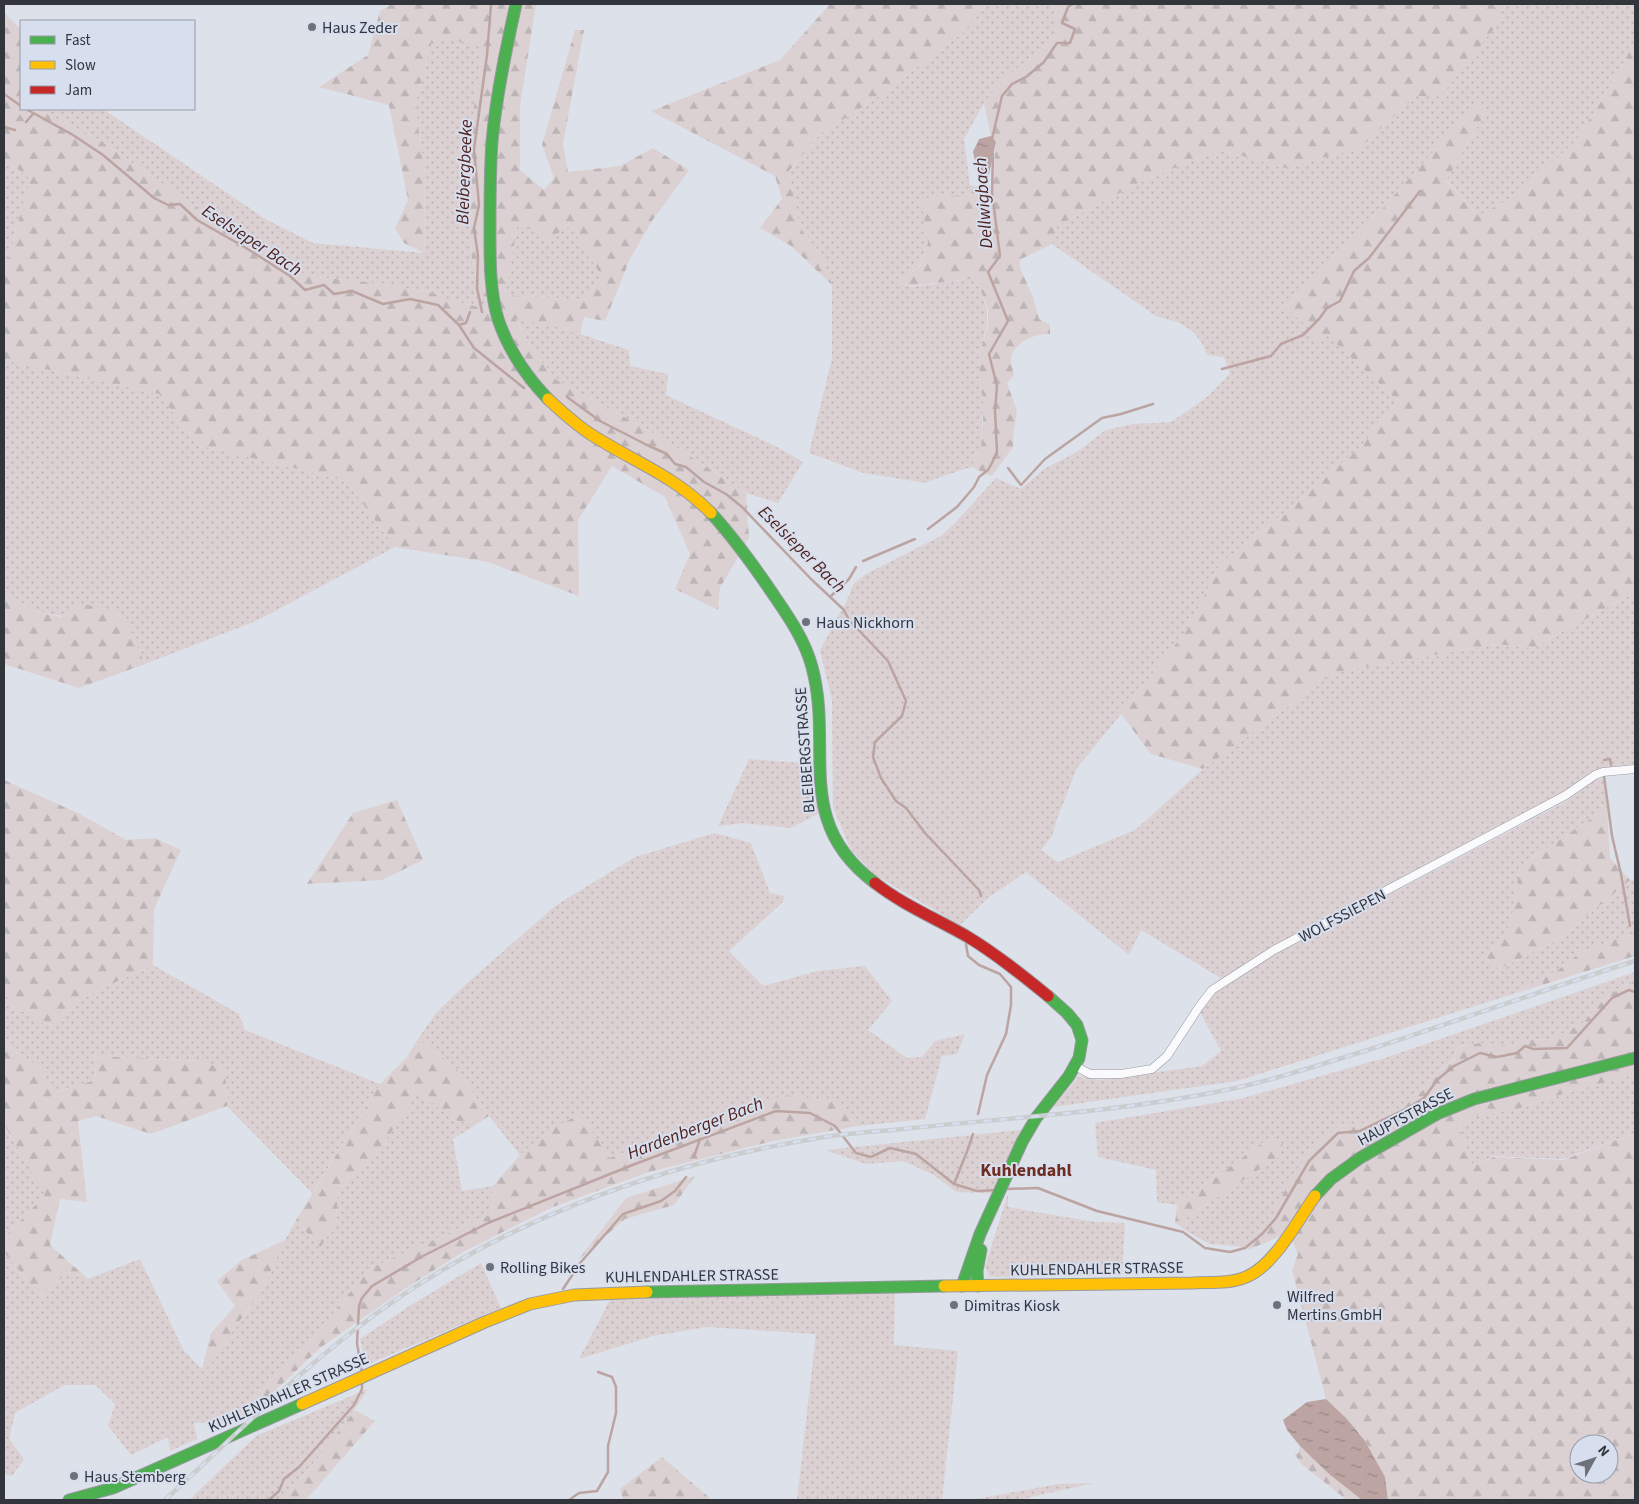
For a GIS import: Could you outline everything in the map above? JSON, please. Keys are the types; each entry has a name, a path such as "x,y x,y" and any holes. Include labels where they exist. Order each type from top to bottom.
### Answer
{"main road":[{"name":"BLEIBERGSTRASSE","path":"516,4 495,115 490,180 489,248 491,291 494,304 502,330 514,354 530,380 562,413 603,443 676,483 716,517 730,533 788,618 804,644 815,680 819,705 819,768 822,807 836,843 851,863 881,887 983,947 1030,982 1067,1012 1077,1024 1082,1038 1082,1051 1075,1066 1033,1122 1009,1167 976,1243 962,1286"},
{"name":"HAUPTSTRASSE","path":"1283,1243 1324,1186 1360,1158 1413,1126 1474,1099 1635,1058"},
{"name":"BLEIBERGSTRASSE","path":"978,1286 978,1260 992,1208"},
{"name":"KUHLENDAHLER STRASSE","path":"69,1500 113,1488 522,1307 546,1299 562,1296 613,1293 1232,1281 1247,1277 1264,1266 1283,1243"}],"street":[{"name":"WOLFSSIEPEN","path":"1075,1066 1090,1074 1121,1074 1152,1069 1167,1056 1198,1007 1212,990 1274,950 1566,795 1595,776 1612,771 1635,769"}],"green space":[{"path":"392,4 536,4 520,106 520,170 544,190 554,178 542,145 575,30 584,30 563,144 568,172 620,166 653,148 689,170 652,221 630,259 605,321 584,317 580,334 516,319 530,346 555,379 664,439 746,493 749,538 720,588 718,610 675,589 690,554 665,497 612,466 578,520 579,596 488,562 395,547 349,485 339,479 198,445 159,394 4,360 4,274 30,179 4,158 4,12 20,29 20,110 39,110 96,138 249,243 308,276 384,284 443,295 447,299 486,309 472,263 469,199 474,106 483,45 433,38 415,105 425,175 424,253 404,243 395,228 408,200 389,105 319,87 368,55 380,11","holes":["518,222 547,239 571,226 602,277 584,300 505,295"]},
{"path":"830,4 985,4 970,27 875,99 820,134 789,171 799,226 822,257 832,285 791,246 760,228 782,199 775,176 651,111 780,60"},
{"path":"985,4 1058,4 1055,15 1055,38 1003,80 984,103 964,139 970,185 992,192 922,199 928,242 920,265 898,283 911,287 971,279 977,282 987,308 987,325 980,353 980,378 983,400 981,448 971,467 926,483 864,473 809,453 832,358 832,285 822,257 799,226 789,172 820,134 875,99 970,27"},
{"path":"1058,4 1498,4 1499,22 1441,96 1416,96 1360,148 1284,168 1221,150 1146,179 1057,226 1052,244 1021,259 1019,265 1034,300 1039,319 1050,325 1050,334 1032,337 1021,343 1013,352 1011,364 1014,375 1007,383 1017,411 1013,447 992,476 971,467 981,448 983,400 980,378 980,353 988,325 988,308 977,282 970,279 911,286 897,283 920,266 928,243 921,199 992,192 996,142 991,136 984,103 1003,80 1055,38 1055,15"},
{"path":"1498,4 1635,4 1635,40 1620,70 1576,141 1514,197 1479,215 1446,180 1487,110 1286,307 1308,327 1315,341 1326,333 1398,401 1362,445 1299,501 1220,564 1189,627 1077,768 1052,836 1041,850 1058,862 1135,830 1203,769 1335,672 1497,644 1533,648 1635,592 1635,766 1597,772 1564,793 1224,980 1141,930 1129,955 1026,872 989,897 960,925 875,875 851,850 833,807 832,700 820,650 854,583 866,574 941,536 996,478 1021,489 1044,469 1077,452 1106,430 1133,424 1171,422 1206,398 1230,374 1224,357 1207,355 1202,343 1193,332 1180,323 1156,316 1052,244 1057,226 1146,179 1221,150 1284,168 1360,148 1416,96 1499,6"},
{"path":"433,37 483,45 474,106 469,199 472,262 487,309 447,299 443,295 384,284 308,276 249,243 96,138 39,110 104,110 267,220 313,243 424,253 425,175 415,105"},
{"path":"1635,40 1635,592 1533,648 1497,644 1335,672 1203,769 1151,754 1121,714 1189,627 1220,564 1299,501 1362,445 1398,401 1326,334 1315,342 1308,327 1286,307 1362,232 1475,104 1487,110 1446,181 1479,215 1514,197 1576,141 1620,70"},
{"path":"4,158 30,179 4,274"},
{"path":"518,222 547,238 571,225 602,277 584,300 505,295"},
{"path":"516,318 580,334 629,350 630,366 668,374 666,395 775,446 803,462 778,503 746,493 664,439 555,379 530,346"},
{"path":"4,360 159,394 198,445 339,479 349,485 395,547 256,621 145,664 129,628 34,611 4,592"},
{"path":"4,592 34,611 61,617 75,602 118,612 129,628 145,664 79,688 4,664"},
{"path":"749,759 813,764 813,795 820,813 791,828 743,823 718,826"},
{"path":"1605,778 1607,808 1520,866 1511,924 1486,958 1499,969 1558,940 1630,880 1635,879 1635,928 1628,935 1581,952 1558,970 1510,995 1237,1081 1053,1107 1079,1076 1100,1080 1202,1066 1221,1051 1200,1012 1214,994 1274,955 1563,803 1595,780"},
{"path":"4,780 80,814 126,840 155,838 181,850 154,909 153,965 90,994 49,1026 11,1005 4,989"},
{"path":"397,800 423,860 382,880 307,884 353,813"},
{"path":"1607,808 1610,858 1630,880 1558,940 1499,969 1486,958 1511,923 1520,866"},
{"path":"715,833 751,843 770,893 785,896 782,903 729,951 763,986 818,971 865,966 892,1001 868,1030 907,1058 922,1057 935,1041 965,1034 957,1054 942,1056 925,1119 858,1126 838,1103 786,1095 609,1158 552,1129 520,1155 489,1116 455,1067 418,1039 436,1013 555,906 635,857"},
{"path":"1635,928 1635,956 1510,995 1558,970 1581,952 1628,935"},
{"path":"153,965 239,1014 245,1030 380,1084 312,1193 227,1106 228,1095 223,1069 200,1061 94,1056 96,1080 54,1092 41,1068 5,1045 4,989 11,1005 49,1026 90,994"},
{"path":"1635,972 1635,987 1629,983 1607,996 1583,1023 1552,1039 1524,1040 1514,1047 1480,1043 1455,1047 1456,1058 1436,1073 1422,1091 1404,1106 1369,1123 1339,1126 1309,1153 1292,1177 1275,1212 1260,1231 1236,1246 1209,1244 1187,1231 1186,1218 1278,1157 1272,1136 1177,1205 1157,1202 1156,1170 1098,1157 1095,1123 1244,1098 1388,1057"},
{"path":"1630,983 1635,987 1635,1074 1517,1109 1473,1116 1459,1126 1473,1166 1494,1157 1563,1160 1635,1133 1635,1500 1388,1500 1385,1477 1365,1441 1347,1419 1326,1399 1292,1270 1298,1254 1292,1240 1283,1235 1250,1249 1236,1246 1260,1231 1274,1212 1292,1177 1309,1153 1339,1126 1369,1123 1404,1106 1422,1091 1436,1073 1456,1059 1455,1047 1480,1043 1514,1047 1524,1040 1552,1039 1583,1023 1607,996"},
{"path":"4,1037 5,1045 41,1068 54,1092 96,1080 94,1056 200,1061 224,1069 228,1095 227,1106 151,1134 96,1116 78,1121 87,1202 60,1199 50,1245 88,1279 69,1272 40,1296 4,1252 4,1238 45,1195 4,1124"},
{"path":"418,1039 455,1067 489,1116 477,1124 453,1120 419,1092 371,1161 338,1187 336,1223 320,1248 296,1220 380,1084 407,1057"},
{"path":"1635,1074 1635,1133 1563,1159 1494,1156 1473,1166 1459,1125 1473,1116 1517,1109"},
{"path":"419,1091 453,1120 477,1124 453,1139 462,1191 493,1186 491,1214 369,1269 309,1343 231,1421 194,1423 197,1439 170,1451 168,1437 131,1455 108,1426 115,1404 95,1385 64,1385 15,1413 9,1439 24,1459 12,1476 4,1474 4,1252 40,1296 69,1272 88,1279 140,1259 184,1351 202,1369 260,1295 296,1220 320,1248 336,1223 338,1187 371,1161"},
{"path":"786,1095 839,1103 858,1126 773,1141 649,1172 553,1207 463,1252 406,1288 320,1348 252,1413 231,1421 309,1343 369,1269 491,1214 493,1186 520,1155 552,1128 581,1114 609,1158"},
{"path":"4,1124 46,1195 4,1238"},
{"path":"1021,1130 991,1193 956,1192 934,1175 903,1161 866,1164 826,1150"},
{"path":"1272,1136 1283,1144 1278,1157 1186,1218 1187,1231 1175,1223 1177,1205"},
{"path":"695,1176 674,1205 625,1219 579,1259 626,1198"},
{"path":"1008,1194 1008,1207 1095,1222 1125,1223 1122,1275 990,1277 985,1267"},
{"path":"285,1240 260,1295 245,1313 209,1367 202,1369 211,1333 235,1306 217,1281 242,1260"},
{"path":"481,1263 501,1308 366,1365 360,1339 411,1305"},
{"path":"895,1293 894,1345 958,1351 942,1500 797,1500 816,1334 707,1327 653,1336 579,1359 611,1298"},
{"path":"368,1389 327,1446 282,1500 189,1500 256,1436"},
{"path":"355,1410 375,1421 306,1500 282,1500 312,1466"},
{"path":"1300,1446 1329,1474 1362,1500 1347,1500 1300,1463 1294,1452 1298,1454"},
{"path":"662,1457 712,1500 623,1500 620,1489"},
{"path":"1094,1483 1018,1500 970,1500 1058,1484"}],"water":[{"path":"991,136 996,142 989,174 979,177 973,152 979,139"},
{"path":"1326,1399 1347,1419 1365,1441 1385,1477 1388,1500 1362,1500 1329,1474 1300,1446 1287,1430 1283,1420 1307,1402"}],"waterway":[{"name":"Bleibergbeeke","path":"482,312 477,288 478,256 474,228 479,205 474,149 487,55 491,4"},
{"name":"Dellwigbach","path":"992,139 1002,96 1012,84 1026,77 1044,62 1057,43 1070,43 1075,29 1062,23 1068,7 1073,4"},
{"path":"4,94 20,105"},
{"name":"Eselsieper Bach","path":"28,110 73,135 103,155 154,198 168,205 180,204 197,220 290,276 305,290 324,285 334,294 352,291 383,304 410,299 438,305 459,325 474,348 524,388"},
{"path":"26,122 33,114"},
{"path":"4,127 15,130"},
{"name":"Dellwigbach","path":"928,529 957,507 974,487 979,477 988,470 997,452 995,411 997,386 989,354 1008,321 988,272 1000,256 992,192 993,154"},
{"path":"1222,369 1271,356 1281,344 1303,335 1327,308 1340,301 1354,271 1369,258 1420,191"},
{"name":"Bleibergbeeke","path":"459,325 466,323 470,312"},
{"name":"Eselsieper Bach","path":"567,397 600,421 667,454 675,464 686,467 704,482 726,494 742,507 811,579 844,610 849,620 888,661 906,701 902,716 875,742 873,757 881,778 896,801 906,808 925,833 979,890 981,896"},
{"path":"1008,468 1021,485 1045,459 1102,418 1153,404"},
{"name":"Dellwigbach","path":"863,561 915,539"},
{"path":"830,597 849,579 856,567"},
{"path":"1604,760 1610,759 1611,765"},
{"path":"1604,776 1612,836 1630,926"},
{"name":"Eselsieper Bach","path":"966,944 968,956 979,965 1000,974 1011,987 1011,1005 1006,1034 987,1075 978,1114"},
{"name":"Hardenberger Bach","path":"1005,1189 1038,1188 1097,1211 1183,1232 1205,1248 1230,1252 1245,1248 1262,1234 1276,1218 1309,1161 1338,1133 1360,1131 1408,1108 1424,1098 1438,1079 1454,1066 1480,1053 1497,1057 1517,1053 1525,1046 1533,1049 1567,1048 1612,998 1629,990 1635,992"},
{"name":"Hardenberger Bach","path":"362,1373 357,1343 359,1306 362,1298 372,1286 423,1256 488,1223 635,1164 776,1111 810,1113 835,1126 856,1153 871,1157 890,1148 916,1154 954,1184 977,1191 997,1190"},
{"name":"Eselsieper Bach","path":"954,1184 973,1134"},
{"path":"694,1157 700,1139"},
{"path":"563,1289 581,1262 623,1214 661,1201 675,1191 686,1177"},
{"path":"569,1500 579,1493 597,1491 608,1472 608,1446 616,1413 616,1387 612,1377 598,1372"},
{"name":"Hardenberger Bach","path":"269,1500 279,1491 284,1479 299,1467 354,1405 362,1389 362,1381"}],"railway":[{"path":"165,1500 259,1412 357,1328 408,1292 461,1259 516,1230 573,1205 632,1184 692,1166 752,1151 823,1137 1140,1105 1240,1087 1368,1050 1635,961"}],"traffic: fast":[{"path":"516,4 505,55 492,142 490,259 495,307 502,330 512,351 525,371 548,399"},
{"path":"711,513 759,573 790,620 805,647 812,667 818,697 821,782 824,809 833,835 849,859 875,883"},
{"path":"962,1286 980,1234 1022,1142 1036,1118 1069,1076 1079,1058 1082,1040 1077,1025 1048,996"},
{"path":"1315,1196 1331,1179 1360,1158 1437,1114 1474,1099 1635,1058"},
{"path":"978,1286 977,1271 981,1250"},
{"path":"647,1292 944,1286"},
{"path":"69,1500 113,1488 302,1404"}],"traffic: slow":[{"path":"548,399 586,431 669,479 711,513"},
{"path":"944,1286 1193,1283 1227,1282 1240,1279 1256,1271 1276,1253 1315,1196"},
{"path":"302,1404 485,1322 530,1304 574,1295 647,1292"}],"traffic: jam":[{"path":"875,883 909,905 978,944 1009,965 1048,996"}],"place":[{"name":"Haus Zeder","path":"312,27"},
{"name":"Haus Nickhorn","path":"806,622"},
{"name":"Rolling Bikes","path":"490,1267"},
{"name":"Dimitras Kiosk","path":"954,1305"},
{"name":"Wilfred Mertins GmbH","path":"1277,1305"},
{"name":"Haus Stemberg","path":"74,1476"}],"district":[{"name":"Kuhlendahl","path":"1026,1170"}]}
